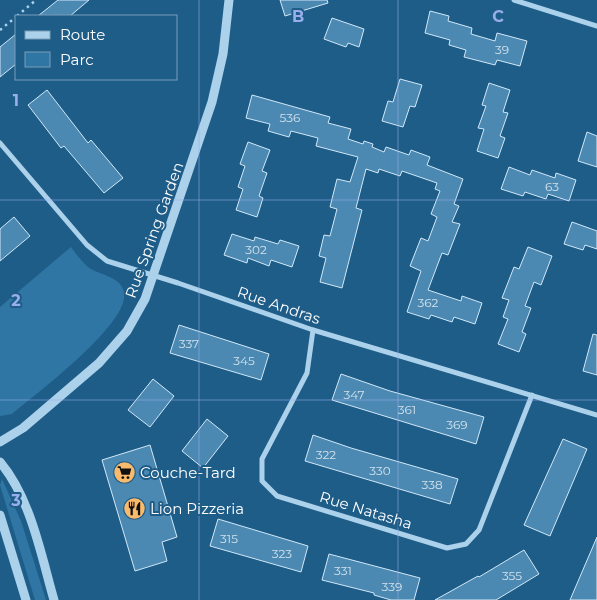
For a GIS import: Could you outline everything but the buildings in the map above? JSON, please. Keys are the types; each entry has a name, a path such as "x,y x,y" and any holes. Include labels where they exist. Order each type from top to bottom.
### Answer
{"street":[{"name":"Rue Spring Garden","path":"0,442 23,428 106,356 134,320 154,277 210,109 223,54 229,0"},
{"path":"514,0 597,26"},
{"name":"Rue Andras","path":"0,143 94,253 114,265 313,330 597,415"},
{"name":"Rue Natasha","path":"313,330 307,373 262,459 262,481 277,496 447,548 466,544 480,530 532,395"},
{"path":"0,462 8,472 24,504 54,600"},
{"path":"0,515 26,600"}],"path":[{"path":"18,15 36,0"},
{"path":"0,30 15,18"}],"green space":[{"path":"71,247 88,267 113,278 121,285 123,289 123,302 115,319 81,356 12,414 0,416 0,307"},
{"path":"2,479 21,521 46,600 35,600 0,485"}],"place":[{"name":"Couche-Tard","path":"124,472"},
{"name":"Lion Pizzeria","path":"134,508"}]}
